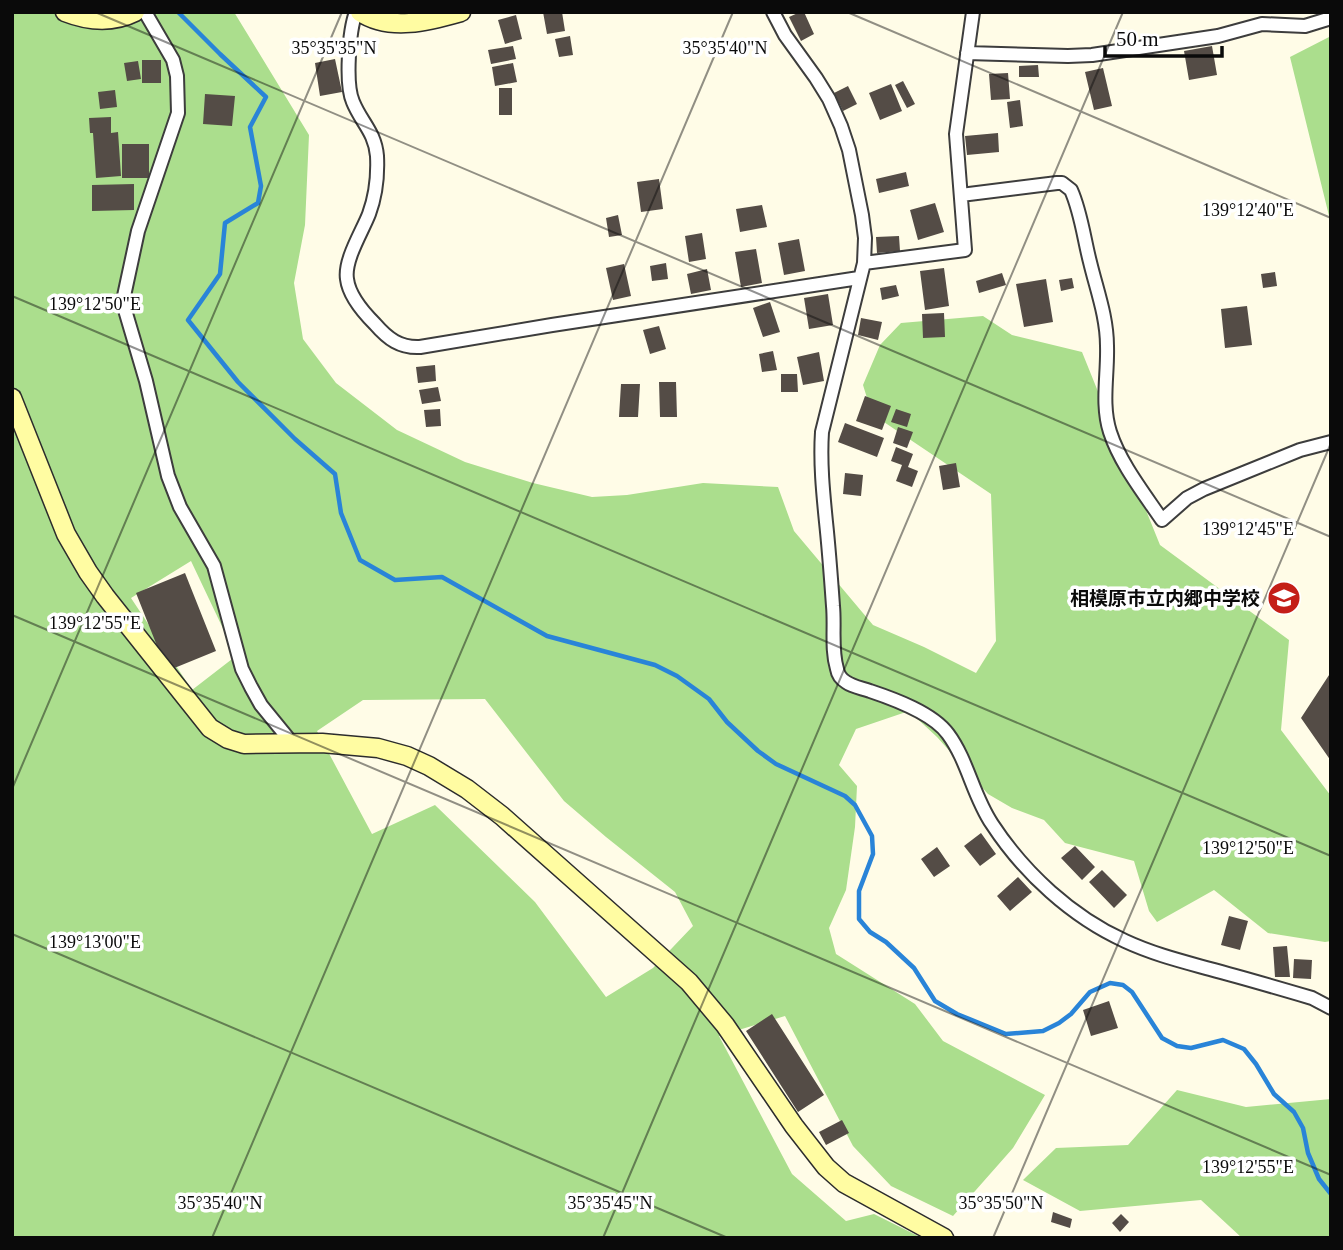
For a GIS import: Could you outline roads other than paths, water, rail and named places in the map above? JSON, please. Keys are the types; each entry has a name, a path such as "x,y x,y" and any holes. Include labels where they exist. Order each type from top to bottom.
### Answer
{"street":[{"path":"65,12 84,18 113,19 135,12"},
{"path":"145,12 173,61 177,76 178,113 138,231 124,296 125,310 146,381 168,477 180,507 214,566 247,678 261,705 292,743"},
{"path":"461,12 423,22 398,23 374,19 358,12 351,25 350,88 353,103 373,138 377,181 370,212 348,263 346,278 353,295 383,334 399,344 420,347 859,278"},
{"path":"773,12 785,35 829,99 842,126 865,238 864,263 833,384 821,445 834,614 834,650 840,678 848,684 917,710 948,733 979,802 999,834 1044,884 1091,923 1156,954 1312,998 1331,1008"},
{"path":"864,263 965,250 956,134 973,12"},
{"path":"967,53 1092,55 1218,36 1262,24 1305,26 1331,19"},
{"path":"961,195 1057,183 1062,183 1071,190 1105,314 1108,345 1105,400 1110,431 1124,461 1162,520 1187,498 1226,479 1300,450 1331,443"},
{"path":"12,398 66,534 88,572 210,728 228,739 244,744 362,745 393,751 429,766 467,789 689,982 725,1025 794,1126 826,1167 844,1184 944,1238"}],"waterway":[{"path":"178,12 266,97 250,127 261,186 258,203 225,223 220,274 188,320 238,382 295,439 335,474 341,513 360,560 395,580 442,577 547,636 655,665 677,676 709,699 727,722 758,751 776,764 845,796 855,805 872,836 873,854 859,891 859,919 870,932 886,942 914,968 935,1001 957,1014 1006,1034 1043,1031 1071,1014 1090,992 1110,983 1123,985 1132,992 1162,1038 1177,1046 1191,1048 1223,1040 1244,1049 1274,1094 1294,1112 1303,1128 1308,1153 1319,1179 1331,1194"}],"place":[{"name":"相模原市立内郷中学校","path":"1284,598"}]}
